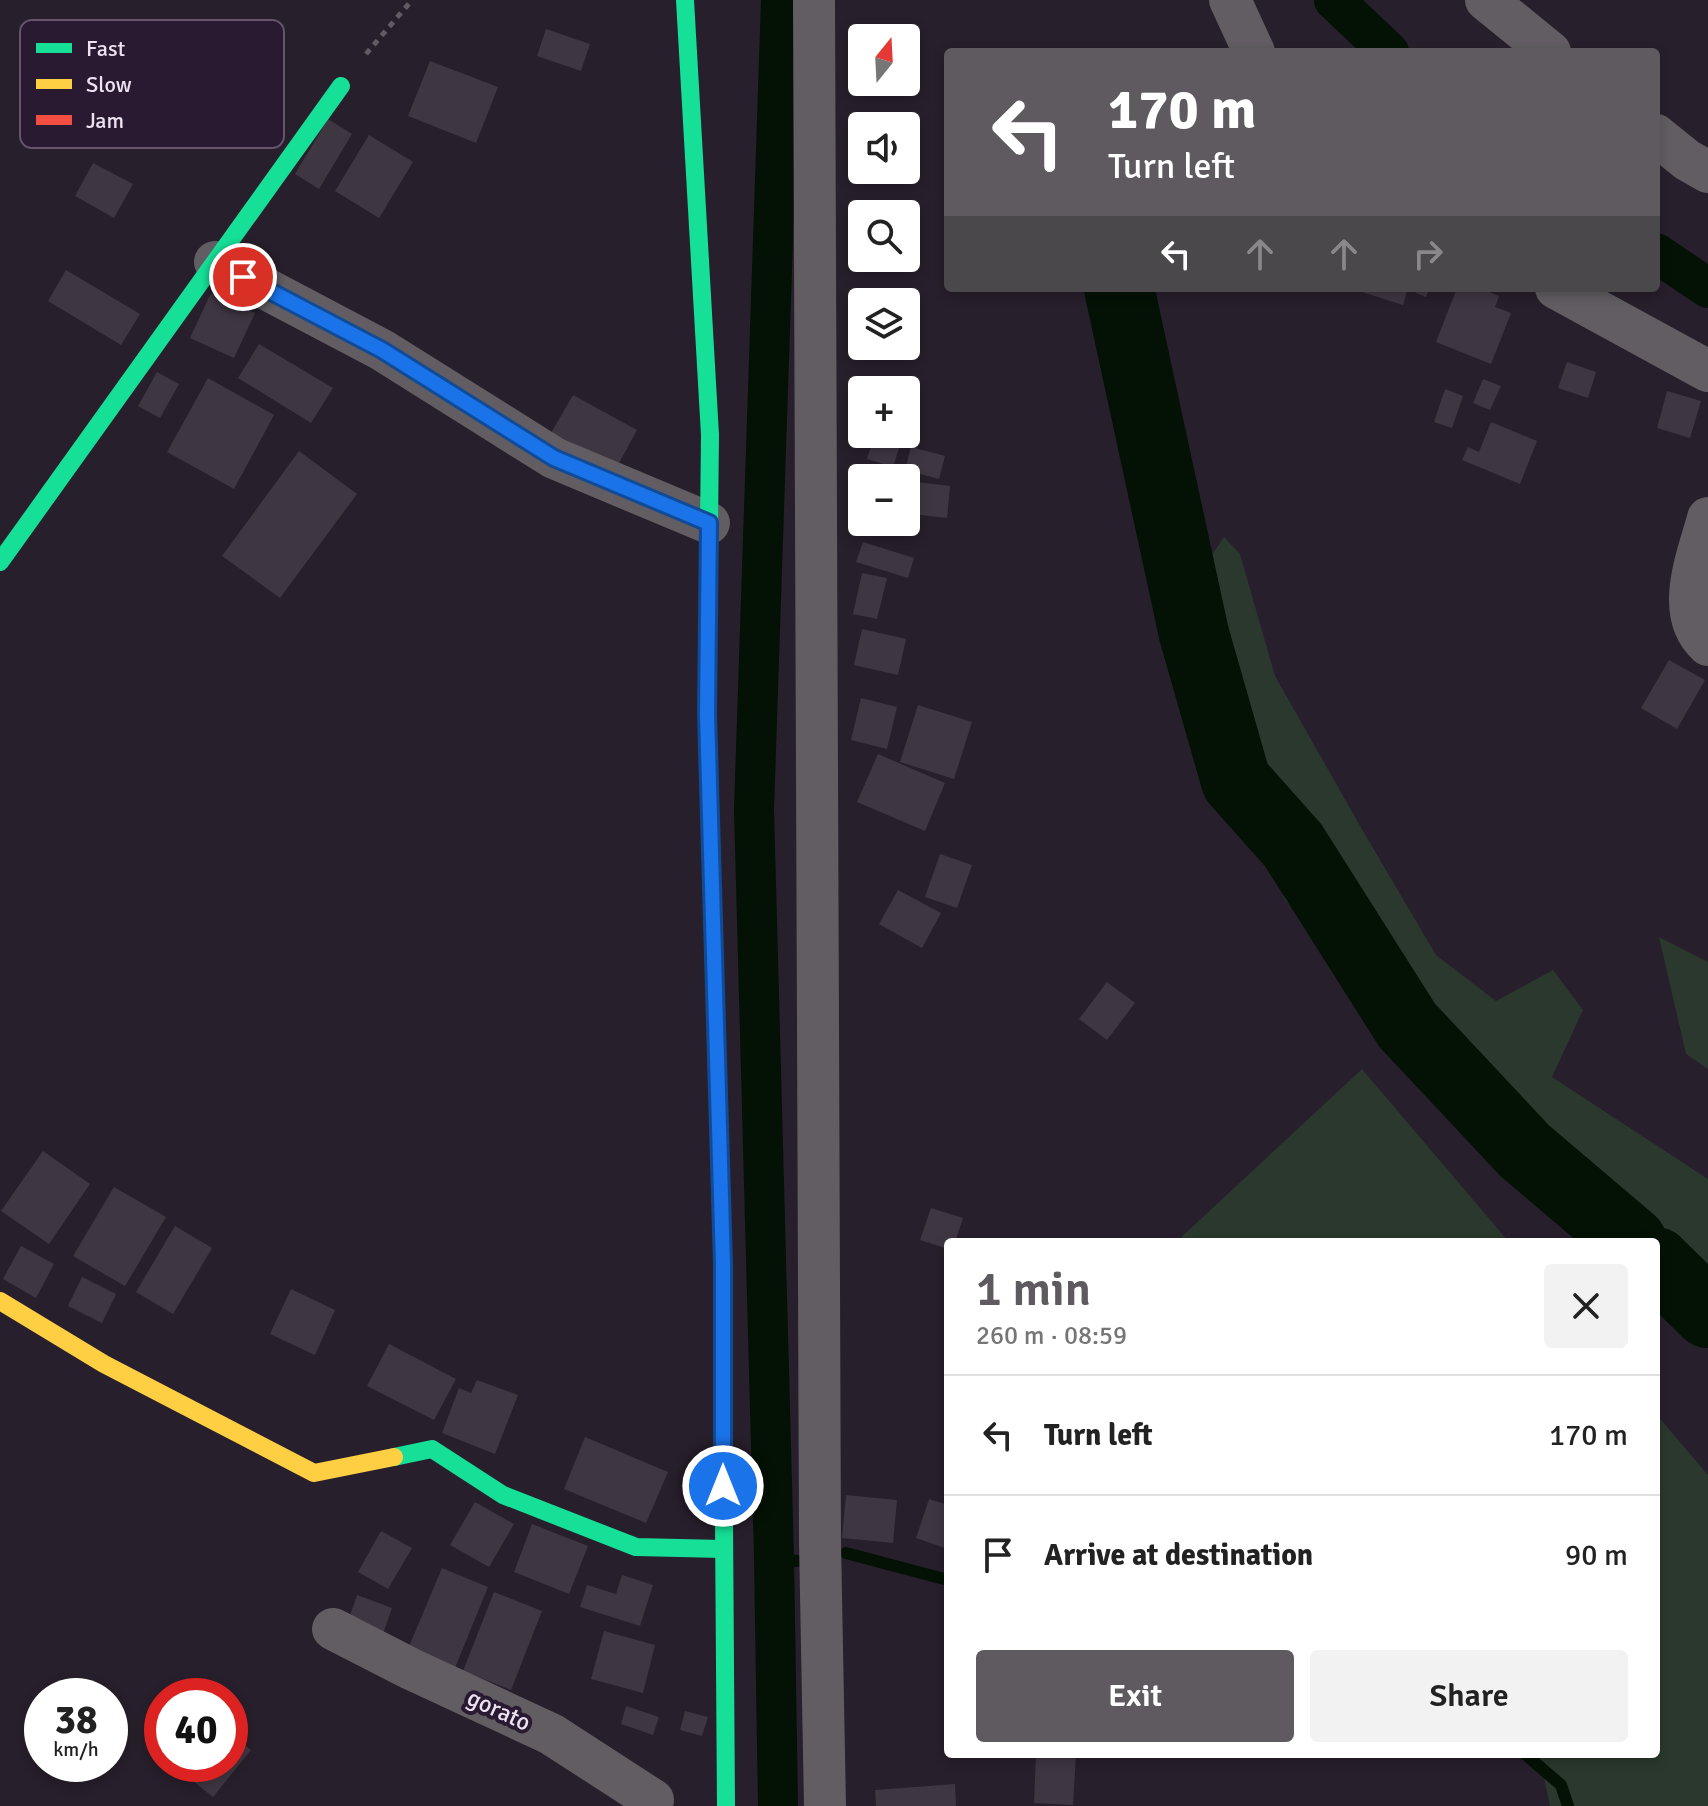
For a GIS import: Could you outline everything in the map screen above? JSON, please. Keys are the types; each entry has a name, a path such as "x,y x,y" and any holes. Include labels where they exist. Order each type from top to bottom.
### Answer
{"street":[{"path":"685,0 709,420 707,714 723,1265 726,1806"},
{"path":"814,0 820,1526 825,1806"},
{"path":"1230,0 1252,48"},
{"path":"1486,0 1545,48"},
{"path":"0,562 341,86"},
{"path":"1660,138 1708,172"},
{"path":"215,262 382,350 554,458 709,523"},
{"path":"1563,292 1708,371"},
{"path":"1708,518 1691,580 1690,612 1708,645"},
{"path":"0,1301 104,1364 314,1473 432,1449 503,1495 636,1547 723,1549"},
{"name":"gorato","path":"333,1629 551,1734 653,1800 651,1806"}],"path":[{"path":"341,86 412,0"}],"green space":[{"path":"1224,537 1240,554 1275,676 1436,955 1496,1001 1553,970 1583,1010 1552,1077 1708,1179 1708,1271 1522,1110 1382,1002 1285,900 1252,805 1196,578"},
{"path":"1659,937 1708,962 1708,1069 1686,1054"},
{"path":"1362,1069 1506,1238 1180,1238"},
{"path":"1660,1419 1708,1475 1708,1806 1550,1806 1540,1758 1660,1758"}],"building":[{"path":"546,29 590,44 581,71 537,56"},
{"path":"430,61 498,87 476,143 408,116"},
{"path":"328,119 352,134 319,189 295,174"},
{"path":"369,135 413,162 379,218 335,191"},
{"path":"93,163 133,184 114,218 75,196"},
{"path":"66,270 140,314 121,345 48,301"},
{"path":"1362,292 1407,292 1403,305"},
{"path":"1455,292 1489,292 1499,296 1495,307 1511,313 1491,364 1436,342"},
{"path":"211,293 255,313 234,358 190,338"},
{"path":"259,344 333,388 311,423 238,378"},
{"path":"1567,362 1596,372 1588,398 1558,388"},
{"path":"157,372 179,384 160,418 138,406"},
{"path":"208,378 274,415 234,489 167,452"},
{"path":"1483,379 1501,386 1490,410 1473,403"},
{"path":"1445,389 1463,396 1452,428 1434,422"},
{"path":"1667,391 1701,401 1690,438 1657,428"},
{"path":"573,395 637,430 612,476 547,440"},
{"path":"1491,422 1537,441 1520,484 1462,460 1468,447 1479,452"},
{"path":"871,448 899,448 894,464 867,459"},
{"path":"911,448 945,456 939,479 920,474 920,464 907,464"},
{"path":"299,451 357,494 280,598 222,556"},
{"path":"920,482 950,486 947,518 920,515"},
{"path":"863,542 914,558 908,578 856,562"},
{"path":"862,573 887,578 877,619 853,614"},
{"path":"862,629 906,639 898,675 854,665"},
{"path":"1669,660 1705,680 1677,729 1641,708"},
{"path":"861,698 897,707 887,749 851,740"},
{"path":"918,705 972,722 954,779 900,762"},
{"path":"878,754 945,783 925,831 857,802"},
{"path":"940,854 972,865 957,908 925,897"},
{"path":"898,890 941,913 922,948 879,924"},
{"path":"1107,982 1135,1003 1107,1040 1079,1019"},
{"path":"43,1151 90,1184 49,1244 1,1211"},
{"path":"114,1187 166,1217 125,1286 73,1256"},
{"path":"931,1208 963,1218 956,1238 944,1238 944,1248 920,1240"},
{"path":"175,1226 212,1248 173,1314 136,1292"},
{"path":"21,1246 54,1264 36,1298 3,1279"},
{"path":"82,1277 116,1294 102,1323 68,1306"},
{"path":"291,1289 335,1310 315,1355 270,1334"},
{"path":"389,1344 456,1379 434,1420 367,1386"},
{"path":"477,1380 518,1395 495,1454 442,1433 459,1388 471,1393"},
{"path":"585,1437 668,1472 646,1523 564,1489"},
{"path":"846,1495 897,1500 893,1543 842,1538"},
{"path":"929,1499 944,1504 944,1548 916,1538"},
{"path":"475,1502 514,1524 489,1567 450,1545"},
{"path":"532,1524 588,1546 569,1594 514,1572"},
{"path":"381,1531 412,1548 388,1589 358,1572"},
{"path":"442,1568 488,1587 455,1668 408,1649"},
{"path":"622,1575 653,1585 640,1626 580,1607 587,1585 616,1594"},
{"path":"494,1592 542,1611 511,1690 463,1671"},
{"path":"357,1595 392,1608 383,1634 348,1622"},
{"path":"604,1631 655,1645 643,1693 591,1679"},
{"path":"626,1706 659,1717 653,1735 621,1724"},
{"path":"685,1711 708,1717 702,1736 680,1730"},
{"path":"1036,1758 1076,1758 1073,1805 1034,1803"},
{"path":"194,1782 225,1782 213,1797"},
{"path":"955,1784 956,1806 876,1806 875,1790"}],"waterway":[{"path":"778,1806 754,809 781,0"},
{"path":"1334,0 1385,48"},
{"path":"1660,256 1708,288"},
{"path":"1120,292 1194,634 1236,781 1293,845 1407,1025 1525,1151 1627,1238"},
{"path":"1660,1266 1708,1313"},
{"path":"846,1553 944,1579"},
{"path":"774,1558 797,1561"},
{"path":"1530,1758 1561,1785 1568,1806"}],"traffic: fast":[{"path":"685,0 710,435 707,714 712,897"},
{"path":"0,562 341,86"},
{"path":"722,1240 726,1806"},
{"path":"394,1457 432,1449 503,1495 636,1547 723,1549"}],"traffic: slow":[{"path":"0,1301 104,1364 314,1473 394,1457"}],"traffic: jam":[{"path":"712,897 722,1240"}],"route":[{"path":"243,277 382,350 554,458 709,523 707,714 723,1265 723,1486"}]}
